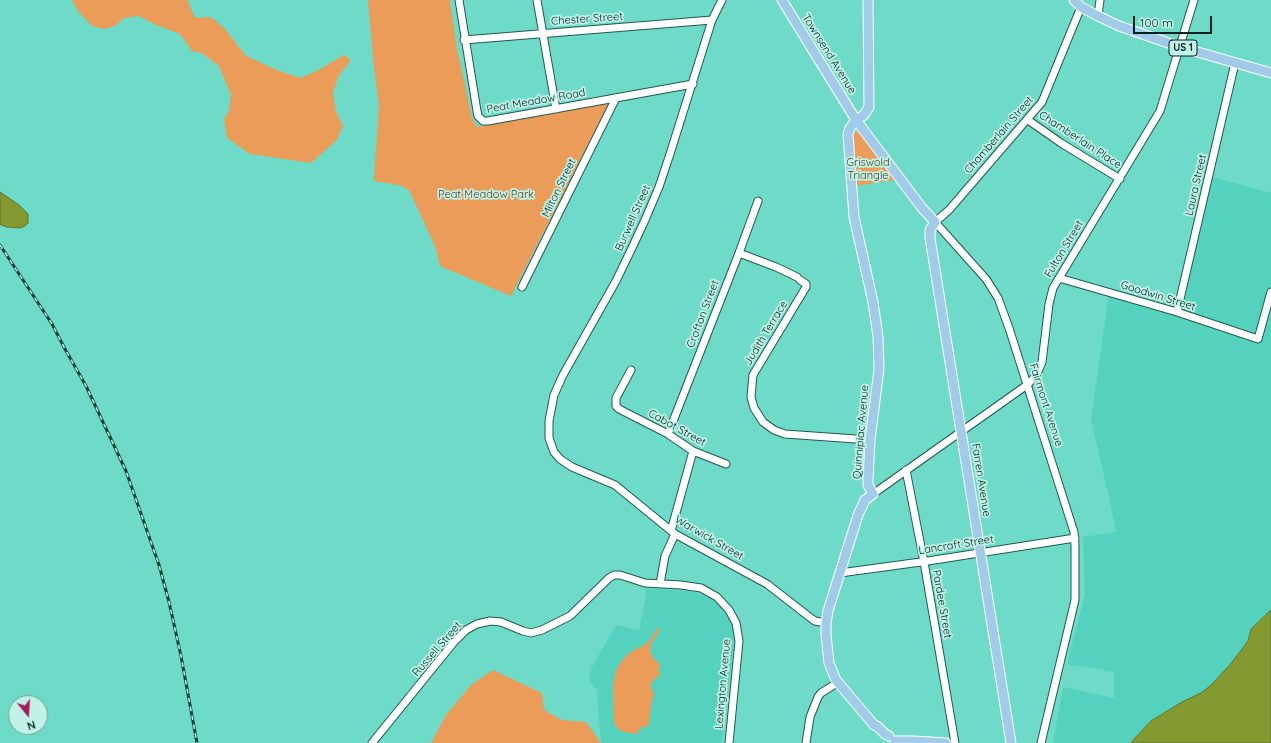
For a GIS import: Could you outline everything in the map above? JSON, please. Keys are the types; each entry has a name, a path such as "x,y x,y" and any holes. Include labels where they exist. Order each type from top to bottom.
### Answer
{"main road":[{"name":"Townsend Avenue","path":"782,0 856,120"},
{"name":"Quinnipiac Avenue","path":"868,0 868,106 864,115 856,120 850,128 848,134 854,217 873,302 878,337 879,369 870,440 868,485 872,494"},
{"name":"US 1","path":"1074,0 1081,7 1119,26 1180,47 1271,73"},
{"name":"Fairmont Avenue","path":"856,120 922,208 935,222"},
{"name":"Farren Avenue","path":"935,222 930,230 930,238 1012,743"},
{"path":"872,494 865,500 858,515 828,611 826,623 829,663 838,683 874,725 885,734 889,741 946,743"}],"street":[{"name":"Peat Meadow Road","path":"459,0 464,40 477,111 481,120 483,121 693,84"},
{"path":"537,0 556,109"},
{"name":"Burwell Street","path":"549,438 549,421 554,395 563,374 616,281 645,220 658,188 693,84 712,20 722,0"},
{"path":"1098,16 1100,0"},
{"name":"Fulton Street","path":"872,494 1027,385 1036,376 1042,362 1049,304 1052,292 1160,111 1194,0"},
{"name":"Chamberlain Street","path":"935,222 949,210 1042,102 1081,7"},
{"name":"Chester Street","path":"464,40 712,20"},
{"name":"Laura Street","path":"1177,312 1235,63"},
{"name":"Milton Street","path":"522,288 616,98"},
{"name":"Chamberlain Place","path":"1028,120 1061,143 1120,179"},
{"name":"Crofton Street","path":"668,434 758,201"},
{"name":"Fairmont Avenue","path":"935,222 986,279 998,298 1075,538 1075,600 1041,743"},
{"name":"Judith Terrace","path":"739,253 776,267 799,278 806,284 806,287 753,375 751,397 754,408 763,422 774,430 785,434 870,440"},
{"name":"Goodwin Street","path":"1059,278 1177,312 1258,339 1271,292"},
{"name":"Cabot Street","path":"631,370 616,398 616,406 619,410 668,434 693,451 726,464"},
{"name":"Warwick Street","path":"549,438 554,452 560,460 615,485 673,532 777,590 815,621 826,623"},
{"path":"660,584 665,556 673,532 693,451"},
{"name":"Pardee Street","path":"906,470 924,562 955,743"},
{"name":"Lancraft Street","path":"840,573 924,562 1075,538"},
{"name":"Russell Street","path":"372,743 454,642 470,627 484,622 494,621 523,631 536,632 570,616 605,581 614,575 620,575 645,583 660,584"},
{"name":"Lexington Avenue","path":"660,584 693,587 708,591 722,600 733,616 738,630 739,641 729,743"},
{"path":"806,743 810,717 818,697 838,683"}],"shaded area":[{"path":"1209,176 1271,193 1271,610 1251,629 1248,641 1229,666 1210,686 1201,693 1182,702 1151,721 1131,743 1053,743 1063,687 1114,698 1114,672 1067,664 1085,594 1083,537 1116,532 1091,419 1109,293 1177,312"},
{"path":"0,192 19,205 28,214 28,223 25,226 20,228 7,227 0,224"},
{"path":"646,588 695,592 716,601 731,618 735,633 722,743 601,743 597,690 589,680 592,667 616,625 639,630 645,602"},
{"path":"1271,610 1271,743 1131,743 1151,721 1182,702 1201,693 1210,686 1229,666 1248,641 1251,629"}],"green space":[{"path":"72,0 188,0 195,18 211,17 225,29 246,56 277,70 300,78 317,71 344,55 351,60 338,77 333,93 336,111 343,126 337,140 311,163 250,154 227,138 224,119 229,111 231,95 219,66 202,53 192,51 180,34 154,24 139,16 124,18 115,26 105,29 92,26 78,11"},
{"name":"Peat Meadow Park","path":"368,0 450,0 457,48 472,118 478,127 609,103 511,296 440,266 435,246 409,190 399,185 374,181 379,105"},
{"name":"Griswold Triangle","path":"855,132 860,133 895,180 855,186 851,136"},
{"path":"658,628 660,628 659,632 651,644 650,651 653,658 660,664 660,676 655,678 651,684 651,688 654,693 649,725 647,727 640,727 638,734 624,732 618,729 614,721 613,683 617,668 624,658 631,652 650,640"},
{"path":"493,670 542,693 544,710 562,720 586,722 601,743 431,743 446,715 471,685"}],"railway":[{"path":"0,245 52,324 86,386 126,471 159,565 169,602 181,656 197,743"}]}
